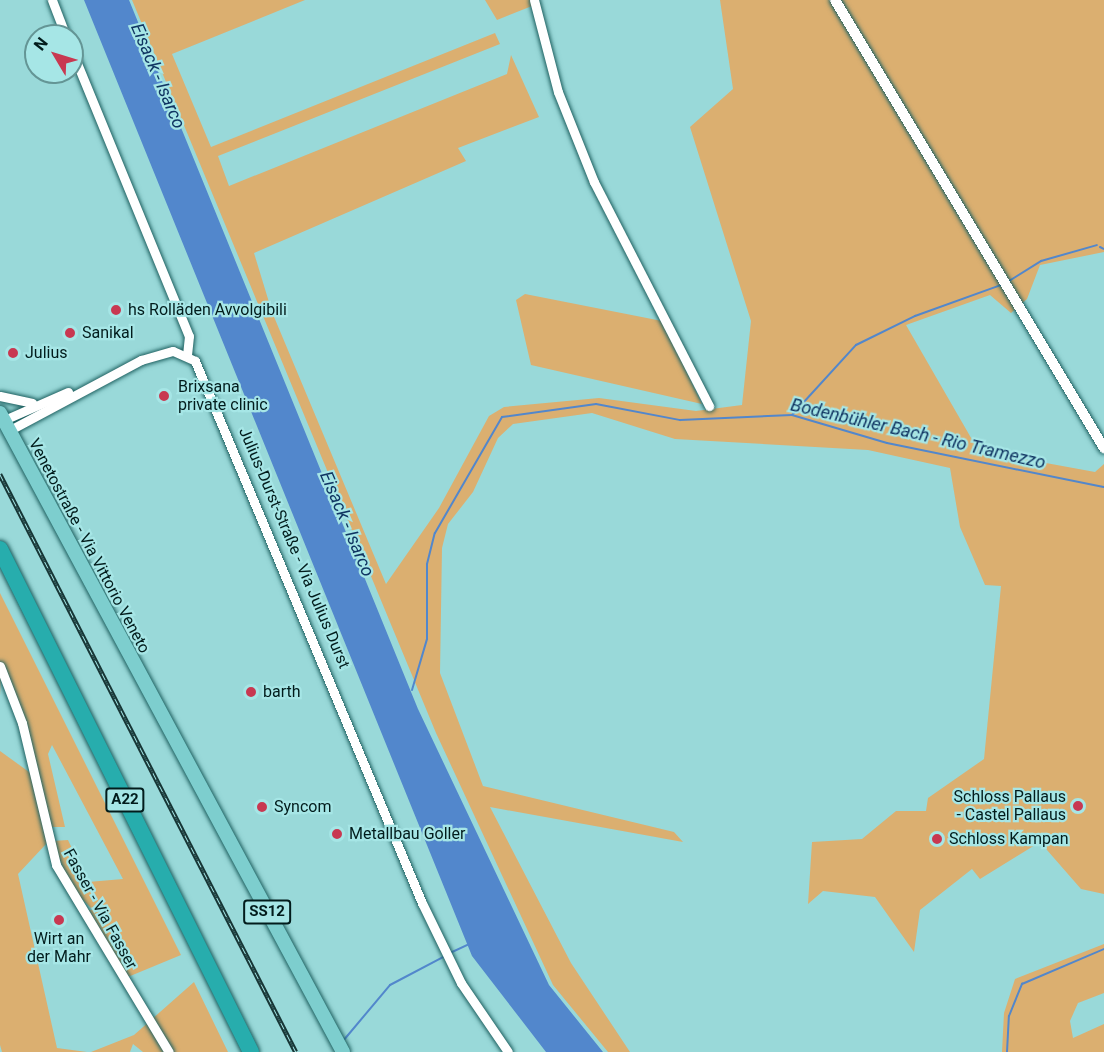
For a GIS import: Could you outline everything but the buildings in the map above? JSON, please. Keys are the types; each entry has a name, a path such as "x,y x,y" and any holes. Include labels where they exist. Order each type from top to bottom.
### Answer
{"highway":[{"name":"A22","path":"0,549 251,1052"},
{"name":"A22","path":"0,573 238,1052"}],"main road":[{"name":"Venetostraße - Via Vittorio Veneto","path":"4,421 149,695 340,1047"}],"street":[{"path":"52,0 61,24"},
{"path":"534,0 558,92 594,182 709,406"},
{"path":"835,0 1104,448"},
{"path":"4,421 159,353 187,355 189,336 84,80"},
{"name":"Julius-Durst-Straße - Via Julius Durst","path":"187,355 201,368 215,399 443,950 508,1052"},
{"path":"0,396 22,404 37,402 79,389"},
{"path":"4,421 37,402"},
{"name":"Fasser - Via Fasser","path":"0,666 22,723 56,864 169,1052"}],"shaded area":[{"path":"132,0 305,0 172,54 211,147 495,33 500,44 218,156 229,186 507,74 511,55 539,117 458,148 466,161 254,253 272,312 386,584 439,508 489,416 504,407 599,398 696,411 742,405 751,321 690,127 733,89 720,0 1104,0 1104,252 1040,265 1027,299 1011,313 990,295 906,325 974,443 1008,456 1095,472 1104,464 1104,894 1081,889 1040,842 980,879 972,869 920,910 914,952 875,897 823,891 808,904 812,842 862,839 896,811 926,811 928,798 984,759 1001,586 985,585 960,527 950,468 868,450 675,439 592,413 513,424 498,438 473,492 448,524 442,548 440,673 483,786 674,832 683,842 490,807 571,963 630,1052 608,1052 553,985 436,733"},
{"path":"485,0 530,0 532,6 497,20"},
{"path":"525,294 662,321 702,404 531,365 516,300"},
{"path":"0,593 181,955 123,979 82,910 93,910 72,889 52,841 68,840 88,882 123,879 52,745 48,754 65,827 47,827 47,843 18,874 57,1048 87,1052 2,1052 0,1045 0,751 36,777 1,671 0,696"},
{"path":"1104,944 1104,993 1078,1003 1070,1021 1073,1038 1104,1024 1104,1052 1002,1052 1004,1013 1015,979"},
{"path":"194,982 228,1052 143,1052 133,1044 130,1052 91,1052 134,1035"}],"water":[{"name":"Eisack - Isarco","path":"84,0 129,0 418,709 549,985 603,1052 546,1052 472,956"}],"waterway":[{"path":"1009,281 1041,261 1097,245"},
{"path":"1100,247 1104,249"},
{"path":"792,415 856,345 915,316 1001,285"},
{"name":"Bodenbühler Bach - Rio Tramezzo","path":"412,690 427,639 427,564 435,533 502,417 596,404 680,420 792,415 887,443 1104,487"},
{"path":"450,953 469,944"},
{"path":"1007,1052 1009,1016 1022,984 1104,949"},
{"path":"343,1041 390,985 445,956"}],"railway":[{"path":"0,474 296,1052"}],"place":[{"name":"hs Rolläden Avvolgibili","path":"116,310"},
{"name":"Sanikal","path":"70,333"},
{"name":"Julius","path":"13,353"},
{"name":"Brixsana private clinic","path":"164,396"},
{"name":"barth","path":"251,692"},
{"name":"Schloss Pallaus - Castel Pallaus","path":"1078,806"},
{"name":"Syncom","path":"262,807"},
{"name":"Metallbau Goller","path":"337,834"},
{"name":"Schloss Kampan","path":"937,839"},
{"name":"Wirt an der Mahr","path":"59,920"}]}
